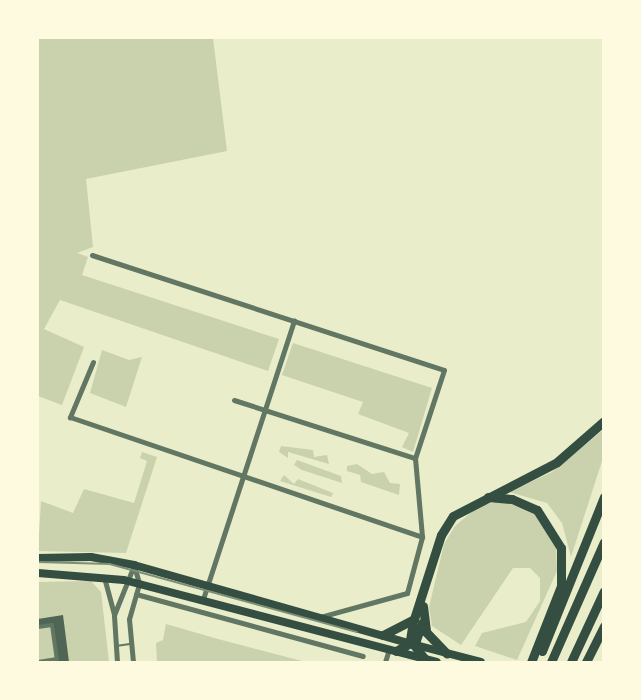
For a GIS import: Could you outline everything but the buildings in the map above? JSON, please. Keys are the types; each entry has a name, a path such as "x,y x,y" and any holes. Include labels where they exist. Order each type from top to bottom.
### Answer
{"highway":[{"path":"412,644 446,525 482,498 557,462 603,421"},
{"path":"537,663 603,497"},
{"path":"482,498 529,505 550,522 559,539 561,586 531,663"},
{"path":"551,663 603,542"},
{"path":"572,663 603,591"},
{"path":"383,635 418,620"},
{"path":"418,620 429,638 447,654"},
{"path":"587,663 603,626"},
{"path":"393,650 412,644"},
{"path":"412,644 425,659"}],"main road":[{"path":"38,558 91,557 134,565 481,663"},
{"path":"38,573 103,575 124,579 437,663"}],"street":[{"path":"92,255 444,370 415,458 422,537 406,593 317,617"},
{"path":"203,599 294,320"},
{"path":"93,362 70,417 422,537"},
{"path":"234,400 415,458"},
{"path":"114,615 124,579 134,565"},
{"path":"133,663 129,619 139,583 134,565"},
{"path":"103,575 114,615 117,663"},
{"path":"136,594 363,657"},
{"path":"38,627 52,625 57,659 38,662"},
{"path":"385,663 393,650"}],"lane":[{"path":"116,646 130,644"}],"green space":[{"path":"38,38 213,38 227,151 86,179 93,247 77,253 88,257 82,275 279,339 268,371 60,300 44,329 84,347 62,405 38,396"},
{"path":"293,343 432,388 413,452 402,447 409,433 358,414 363,402 282,375"},
{"path":"102,350 129,360 142,357 126,407 90,393"},
{"path":"603,430 603,458 571,557 562,523 547,503 509,492 552,472"},
{"path":"281,446 313,450 314,457 327,455 329,464 288,452 288,458 279,452"},
{"path":"142,452 157,457 126,553 38,551 41,501 73,513 84,489 134,503 147,461 140,458"},
{"path":"297,460 341,476 342,483 302,470 294,465"},
{"path":"357,464 372,474 384,472 390,483 400,484 399,495 361,482 360,475 347,471 347,466"},
{"path":"284,475 294,484 298,479 333,493 331,497 280,481"},
{"path":"502,501 527,507 544,519 556,543 557,571 517,660 475,646 482,633 526,622 540,601 540,578 530,568 513,568 461,645 432,626 429,607 444,544 455,526 480,505"},
{"path":"91,581 101,592 109,662 38,662 38,582"},
{"path":"166,624 306,662 157,662 156,643 163,640"}],"tram line":[{"path":"38,562 110,564 357,632"}]}
